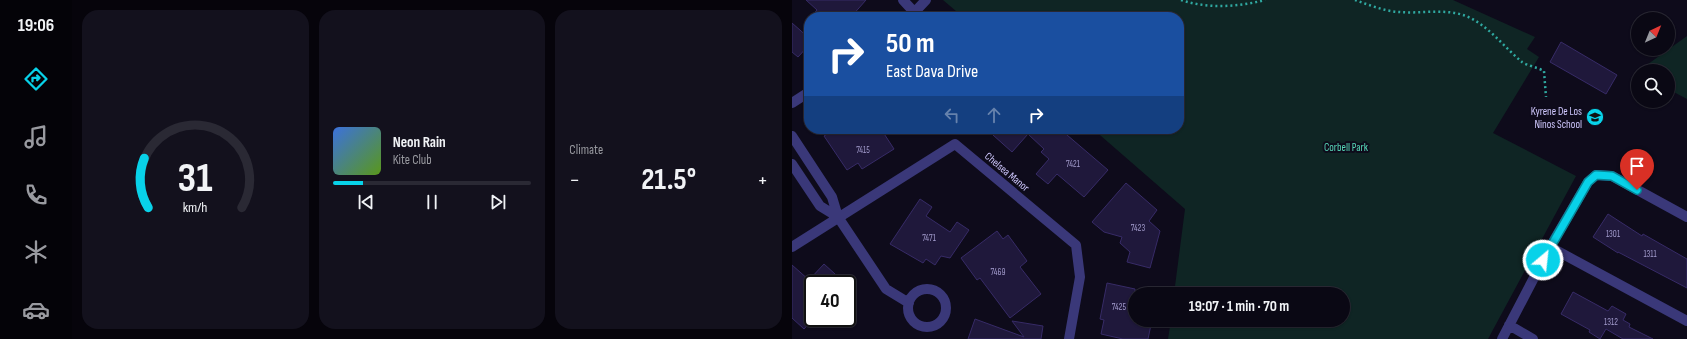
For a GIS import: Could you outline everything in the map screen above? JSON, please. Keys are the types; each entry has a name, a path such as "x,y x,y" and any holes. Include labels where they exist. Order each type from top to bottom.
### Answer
{"street":[{"path":"903,0 911,12"},
{"path":"916,12 926,0"},
{"path":"792,103 804,95"},
{"path":"792,136 832,197 838,217 886,289 909,303"},
{"name":"Chelsea Manor","path":"792,247 955,144 1076,245 1080,277 1069,339"},
{"path":"792,164 820,206 838,217"},
{"path":"799,174 812,166"},
{"path":"1502,339 1550,246 1588,182 1596,175 1612,176 1687,217"},
{"path":"1550,246 1687,321"},
{"path":"1509,325 1533,339"}],"path":[{"path":"1181,0 1206,6 1235,6 1265,0"},
{"path":"1355,0 1398,12 1445,12 1466,16 1497,37 1524,63 1544,71 1546,97"}],"green space":[{"name":"Corbell Park","path":"943,0 1453,0 1535,37 1527,49 1539,57 1493,133 1576,176 1488,339 1168,339 1170,327 1350,327 1350,287 1175,287 1185,209 1099,134 1184,134 1184,12 957,12"},
{"path":"1687,36 1687,99 1675,93 1675,64 1648,64 1659,56 1675,56 1675,45"}],"building":[{"path":"806,0 866,0 855,12 815,12 817,10"},
{"path":"792,23 804,34 804,50 798,57 792,52"},
{"path":"1561,42 1617,75 1606,94 1550,62"},
{"path":"827,134 884,134 894,149 862,169 858,163 847,170 824,136"},
{"path":"994,134 1028,134 1012,152 993,135"},
{"path":"1028,134 1066,134 1108,170 1084,197 1057,174 1048,184 1036,174 1049,159 1041,152 1044,149"},
{"path":"1126,183 1157,210 1149,221 1160,231 1150,268 1127,262 1130,252 1120,243 1122,237 1104,232 1092,222"},
{"path":"920,199 932,207 926,216 950,232 957,222 969,230 950,258 941,256 935,265 926,259 923,263 890,244"},
{"path":"1608,214 1642,236 1643,234 1687,259 1687,288 1618,253 1593,237"},
{"path":"997,231 1003,239 1008,235 1027,261 1020,267 1041,294 1010,318 980,278 977,280 961,258"},
{"path":"824,264 836,275 814,275"},
{"path":"792,265 804,276 804,327 806,327 804,329 792,318"},
{"path":"1107,283 1128,288 1128,327 1151,327 1148,339 1123,339 1101,334 1104,320 1100,319"},
{"path":"1573,292 1608,311 1612,306 1626,314 1623,320 1630,324 1629,327 1653,339 1623,339 1606,329 1600,339 1589,332 1590,330 1561,314"},
{"path":"975,319 1024,337 1012,321 1043,326 1041,339 968,339"}],"place":[{"name":"Kyrene De Los Ninos School","path":"1595,117"}],"route":[{"path":"1543,260 1588,182 1596,175 1612,176 1637,190"}]}
